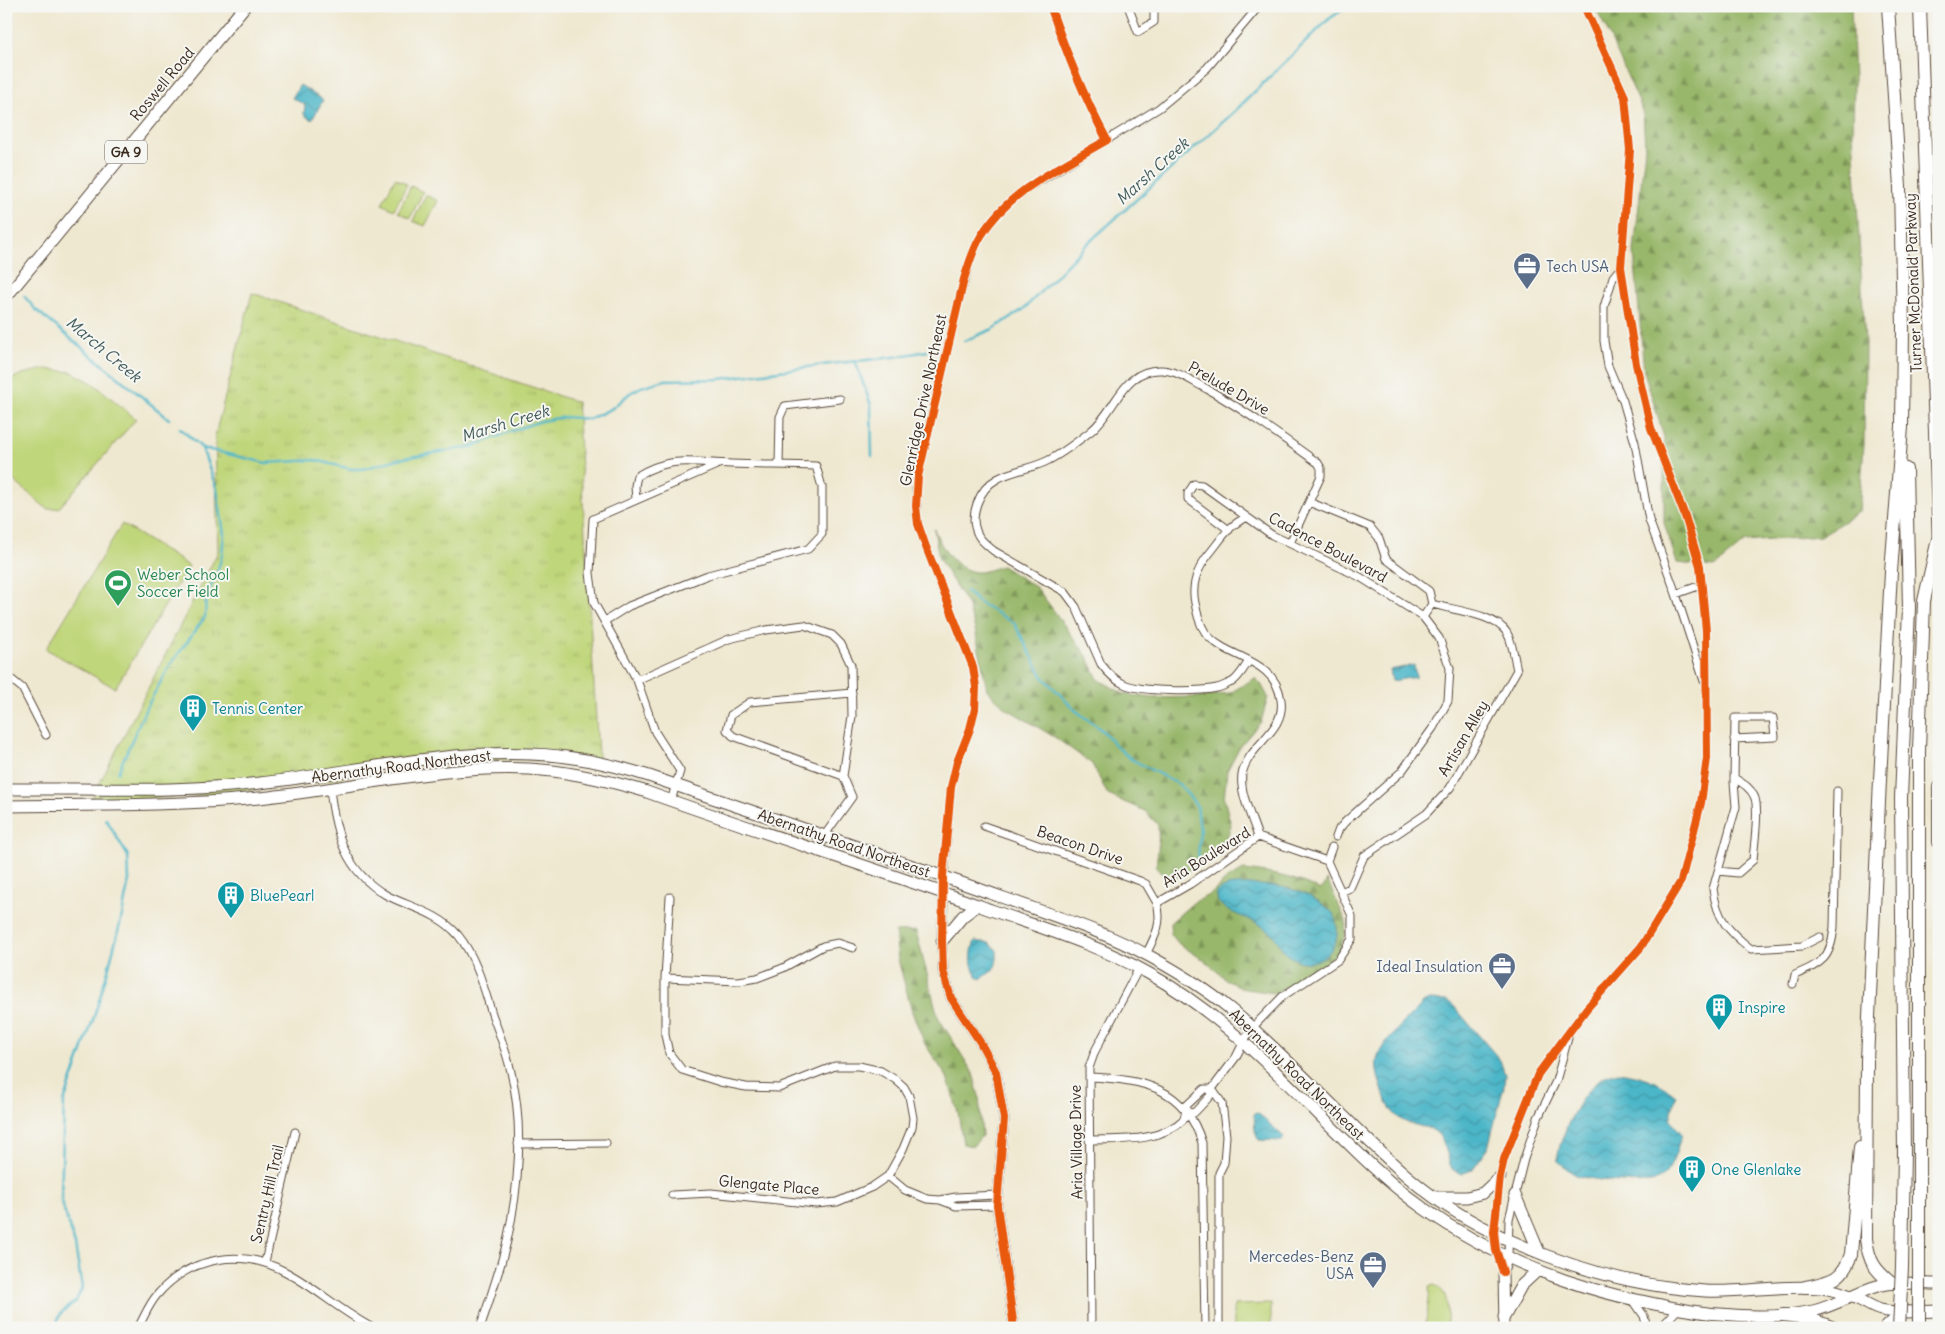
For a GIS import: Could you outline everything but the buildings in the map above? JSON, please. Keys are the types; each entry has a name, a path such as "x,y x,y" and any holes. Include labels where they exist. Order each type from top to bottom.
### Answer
{"highway":[{"path":"1805,1287 1833,1280 1844,1269 1851,1254 1867,1060 1884,701 1902,427 1904,326 1900,187 1888,6"},
{"name":"Turner McDonald Parkway","path":"1920,6 1939,559"},
{"path":"1899,1328 1904,1143 1901,798 1909,608 1906,465 1902,427"},
{"path":"1919,1328 1920,742 1924,601 1938,539"},
{"path":"1939,787 1939,842"},
{"path":"1867,1060 1866,1239 1868,1256 1875,1268 1891,1283"},
{"path":"1886,1328 1904,1312"},
{"path":"1783,1315 1808,1318 1834,1328"}],"main road":[{"name":"Roswell Road","path":"6,297 245,6"},
{"name":"Abernathy Road Northeast","path":"6,789 208,788 261,783 439,758 507,753 550,755 590,761 632,771 1074,922 1111,936 1146,954 1195,983 1252,1028 1359,1132 1434,1197 1494,1232 1539,1252 1599,1273 1636,1282 1685,1290 1710,1292 1805,1287 1822,1288 1853,1296 1881,1310 1904,1312 1939,1311"},
{"name":"Abernathy Road Northeast","path":"6,806 209,803 330,789 449,772 486,769 530,769 610,781 943,892 978,906 1068,936 1104,950 1139,968 1187,996 1244,1040 1349,1144 1400,1190 1446,1223 1537,1271 1585,1288 1633,1300 1718,1314 1783,1315 1813,1311 1876,1286 1891,1283 1939,1284"},
{"path":"942,942 964,916 978,906"},
{"path":"1434,1197 1467,1197 1483,1192 1500,1177"},
{"path":"1515,1195 1539,1252"},
{"path":"1504,1322 1520,1286 1537,1271"}],"street":[{"path":"1050,6 1070,64 1106,140"},
{"path":"1128,6 1138,32 1154,22 1154,6"},
{"name":"Glenridge Drive Northeast","path":"1014,1328 997,1205 1004,1119 996,1072 980,1042 951,998 943,971 943,876 951,787 957,762 970,729 975,709 976,686 973,667 918,524 916,489 923,450 964,279 972,254 981,236 1000,211 1020,193 1160,108 1207,68 1259,6"},
{"path":"1504,1322 1503,1272 1496,1250 1494,1232 1500,1177 1504,1159 1538,1074 1587,1008 1641,947 1681,881 1701,803 1707,758 1706,631 1700,566 1685,516 1651,428 1636,364 1621,267 1630,150 1625,97 1584,6"},
{"path":"1621,267 1612,277 1604,307 1604,341 1608,366 1623,401 1635,443 1649,520 1676,594 1707,690"},
{"name":"Prelude Drive","path":"1248,661 1234,681 1219,688 1193,690 1148,689 1135,688 1124,684 1106,671 1101,664 1076,607 1065,592 994,551 984,543 979,536 974,519 978,502 986,488 997,479 1048,461 1090,431 1105,417 1129,382 1138,374 1151,371 1173,372 1236,405 1310,457 1321,468 1321,476 1309,502"},
{"path":"779,465 780,417 785,406 840,399"},
{"path":"605,621 629,606 708,575 808,549 822,534 822,487 816,466 720,464 687,460 652,467 637,476 635,486 636,500"},
{"path":"671,801 680,771 655,732 637,680 594,603 590,573 593,519 720,464"},
{"name":"Cadence Boulevard","path":"1229,530 1188,499 1188,493 1194,484 1202,485 1272,535 1360,577 1422,617 1439,638 1450,668 1448,701 1433,728 1402,771 1346,821 1339,829 1336,837"},
{"path":"1290,543 1309,502 1370,527 1379,538 1386,559 1429,591 1432,604 1422,617"},
{"path":"1246,518 1238,521 1229,530 1201,565 1194,582 1194,596 1200,621 1205,632 1213,640 1269,673 1277,683 1282,703 1280,714 1276,724 1251,756 1242,773 1244,792 1258,837"},
{"path":"1676,594 1701,585"},
{"name":"Artisan Alley","path":"1341,892 1350,888 1364,856 1426,814 1450,788 1517,670 1510,638 1505,630 1488,618 1432,604"},
{"path":"637,680 729,639 766,630 804,625 832,635 840,644 851,665 852,716 843,776 852,797 824,836 819,851"},
{"path":"6,675 22,688 46,735"},
{"path":"843,776 733,736 727,730 731,715 750,702 852,693"},
{"path":"1734,739 1774,737 1773,718 1735,718 1734,739 1734,778 1736,807 1712,889 1720,918 1731,933 1751,949 1802,946 1820,936"},
{"path":"1718,871 1738,873 1753,860 1755,797 1745,784 1734,778"},
{"path":"330,789 333,817 338,835 346,854 358,870 371,884 386,895 427,911 442,920 458,935 470,954 479,975 511,1071 516,1100 518,1144 515,1191 508,1240 480,1328"},
{"path":"1793,984 1795,975 1820,963 1832,945 1834,927 1836,792"},
{"name":"Beacon Drive","path":"984,826 1140,881 1146,884 1157,903"},
{"name":"Aria Boulevard","path":"1146,954 1159,926 1160,918 1157,903 1190,884 1258,837 1327,861"},
{"path":"1186,1112 1194,1113 1210,1096 1212,1089 1236,1057 1252,1028 1283,996 1338,960 1352,939 1352,916 1327,861 1332,847"},
{"name":"Glengate Place","path":"670,897 665,978 665,1035 669,1053 682,1070 720,1082 779,1088 835,1066 859,1066 881,1071 904,1087 909,1096 913,1118 912,1127 903,1149 888,1176 872,1187 837,1202 816,1204 711,1193 672,1195"},
{"path":"665,978 738,981 783,968 824,946 838,943 853,948"},
{"name":"Aria Village Drive","path":"1091,1328 1089,1077 1091,1060 1139,968"},
{"path":"1503,1272 1508,1256 1509,1219 1524,1159 1538,1118 1556,1081 1570,1032"},
{"path":"1089,1077 1140,1082 1153,1086 1169,1094 1186,1112 1198,1129 1202,1142 1205,1328"},
{"path":"1212,1089 1222,1103 1226,1136 1224,1163 1219,1173 1219,1328"},
{"path":"1089,1140 1143,1138 1178,1125 1184,1119 1186,1112"},
{"name":"Sentry Hill Trail","path":"265,1262 295,1132"},
{"path":"518,1144 606,1143"},
{"path":"888,1176 905,1190 916,1195 940,1200 956,1206 997,1205"},
{"path":"940,1200 967,1196 998,1195"},
{"path":"967,1196 967,1206"},
{"path":"138,1328 156,1296 171,1281 186,1270 205,1262 225,1258 246,1258 265,1262 286,1272 372,1328"},
{"path":"1633,1300 1644,1316 1647,1328"},
{"path":"1664,1328 1666,1322 1679,1308"}],"green space":[{"path":"1594,6 1851,6 1854,81 1853,134 1865,342 1864,444 1859,512 1820,536 1745,542 1715,567 1677,563 1664,523 1664,437 1644,371 1634,251 1645,148 1643,111 1606,28"},
{"path":"395,178 407,184 394,210 382,204"},
{"path":"411,186 423,192 410,218 398,212"},
{"path":"426,195 438,201 425,226 413,221"},
{"path":"252,293 577,402 599,769 523,759 404,764 323,781 213,795 91,800 218,552 215,435"},
{"path":"45,369 72,372 94,384 136,419 59,508 47,509 6,474 6,382 22,374"},
{"name":"Weber School Soccer Field","path":"122,524 189,566 115,688 46,649"},
{"path":"934,529 949,556 960,566 967,570 978,572 1002,566 1037,588 1087,656 1098,679 1124,694 1152,698 1201,697 1230,693 1255,678 1261,684 1268,697 1261,722 1240,746 1227,771 1224,798 1231,825 1224,847 1172,881 1158,869 1158,825 1145,811 1108,795 1092,764 1056,738 1006,708 987,690 975,629 967,604 939,559"},
{"path":"1244,870 1292,879 1320,890 1327,880 1346,921 1345,933 1340,949 1329,962 1275,993 1244,989 1228,981 1205,961 1179,944 1171,934 1170,923 1194,902 1211,894 1228,878"},
{"path":"916,931 938,1017 973,1073 979,1096 982,1136 973,1146 963,1144 958,1112 947,1077 925,1044 912,1012 898,959 895,932"},
{"path":"1434,1285 1446,1297 1447,1328 1426,1328 1429,1287"},
{"path":"1271,1304 1271,1328 1234,1328 1234,1305"}],"water":[{"path":"300,85 323,100 312,120 304,115 305,105 292,98"},
{"path":"1414,665 1416,677 1392,681 1390,670"},
{"path":"1233,885 1261,885 1287,888 1311,897 1322,904 1333,913 1336,923 1336,941 1331,950 1314,962 1296,960 1284,951 1269,931 1259,924 1223,907 1218,902 1216,892"},
{"path":"975,941 990,943 997,950 996,965 980,979 972,966 972,951"},
{"path":"1429,1000 1447,1001 1452,1004 1500,1060 1505,1075 1504,1086 1488,1148 1472,1170 1461,1174 1452,1169 1445,1146 1438,1134 1429,1129 1403,1121 1393,1112 1388,1105 1377,1071 1377,1059 1384,1045 1423,1003"},
{"path":"1618,1072 1649,1079 1676,1095 1670,1120 1682,1134 1674,1158 1668,1170 1660,1179 1633,1183 1586,1178 1573,1173 1557,1160 1567,1127 1585,1094 1602,1078"},
{"path":"1258,1113 1284,1137 1282,1141 1259,1140 1255,1131 1254,1114"}],"waterway":[{"name":"Marsh Creek","path":"964,341 993,329 1024,309 1087,244 1235,111 1329,19 1348,6"},
{"name":"March Creek","path":"24,296 36,310 169,419"},
{"name":"Marsh Creek","path":"202,448 266,463 315,460 351,469 363,469 398,459 471,447 541,421 565,417 589,419 611,409 630,393 641,387 665,380 720,379 894,357 927,351"},
{"path":"855,361 871,405 872,456"},
{"path":"118,772 146,708 171,664 205,617 206,597 217,573 222,555 224,534 217,490 202,448 180,428"},
{"path":"966,591 978,602 1014,623 1043,677 1075,710 1103,731 1131,759 1180,785 1197,806 1200,830 1198,858"},
{"path":"54,1328 61,1313 76,1301 82,1288 75,1245 61,1201 64,1102 94,1017 108,970 129,880 128,856 106,819"}],"cycle path":[{"path":"1014,1328 997,1205 1004,1119 996,1072 980,1042 951,998 943,971 943,876 951,787 957,762 970,729 975,709 976,687 973,667 918,524 916,506 918,476 964,279 978,241 1006,205 1021,193 1054,170 1107,140 1090,107 1050,6"},
{"path":"1503,1272 1496,1250 1494,1232 1500,1177 1504,1159 1538,1074 1587,1008 1641,947 1681,881 1701,803 1707,758 1706,631 1700,566 1685,516 1651,428 1636,364 1621,267 1630,150 1625,97 1584,6"}],"place":[{"name":"Tech USA","path":"1527,290"},
{"name":"Weber School Soccer Field","path":"118,607"},
{"name":"Tennis Center","path":"193,732"},
{"name":"BluePearl","path":"231,919"},
{"name":"Ideal Insulation","path":"1502,990"},
{"name":"Inspire","path":"1719,1031"},
{"name":"One Glenlake","path":"1692,1193"},
{"name":"Mercedes-Benz USA","path":"1373,1289"}]}
